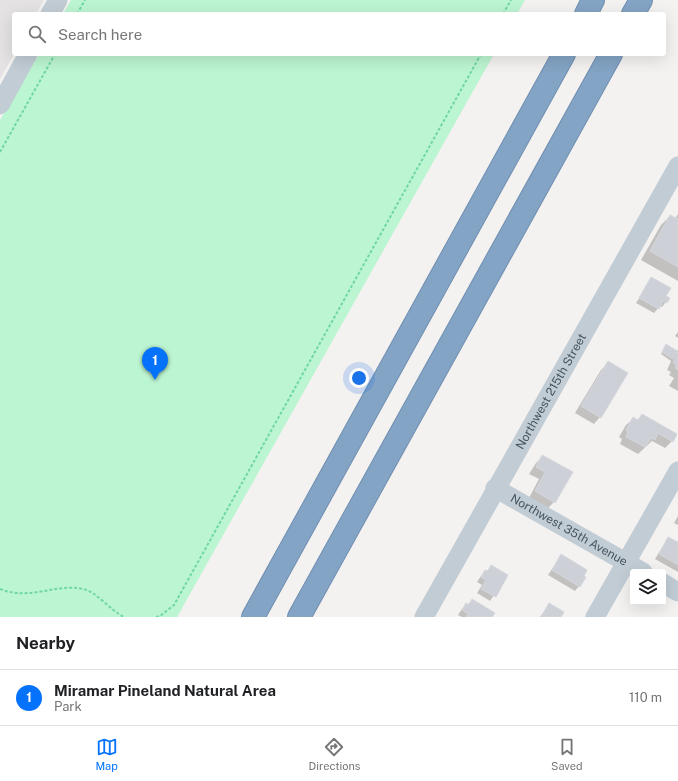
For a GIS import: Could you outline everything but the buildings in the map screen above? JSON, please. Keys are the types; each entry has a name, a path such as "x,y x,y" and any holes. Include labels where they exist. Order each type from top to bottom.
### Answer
{"highway":[{"path":"587,12 593,0"},
{"path":"635,12 641,0"},
{"path":"253,617 563,56"},
{"path":"299,617 610,56"}],"street":[{"path":"51,12 58,0"},
{"path":"0,105 27,56"},
{"name":"Northwest 215th Street","path":"424,617 495,488 678,166"},
{"path":"595,617 678,470"},
{"name":"Northwest 35th Avenue","path":"495,488 637,569"},
{"path":"666,585 678,592"}],"path":[{"path":"78,12 85,0"},
{"path":"505,12 511,0"},
{"path":"0,152 54,56"},
{"path":"156,617 160,616 174,605 480,56"},
{"path":"0,589 19,594 66,588 85,589 124,617"}],"shaded area":[{"path":"0,0 44,0 37,12 12,12 13,56 0,79"}],"green space":[{"path":"71,0 525,0 518,12 64,12"},
{"path":"38,56 493,56 177,617 0,617 0,120"}],"place":[{"name":"Miramar Pineland Natural Area","path":"155,380"}]}
